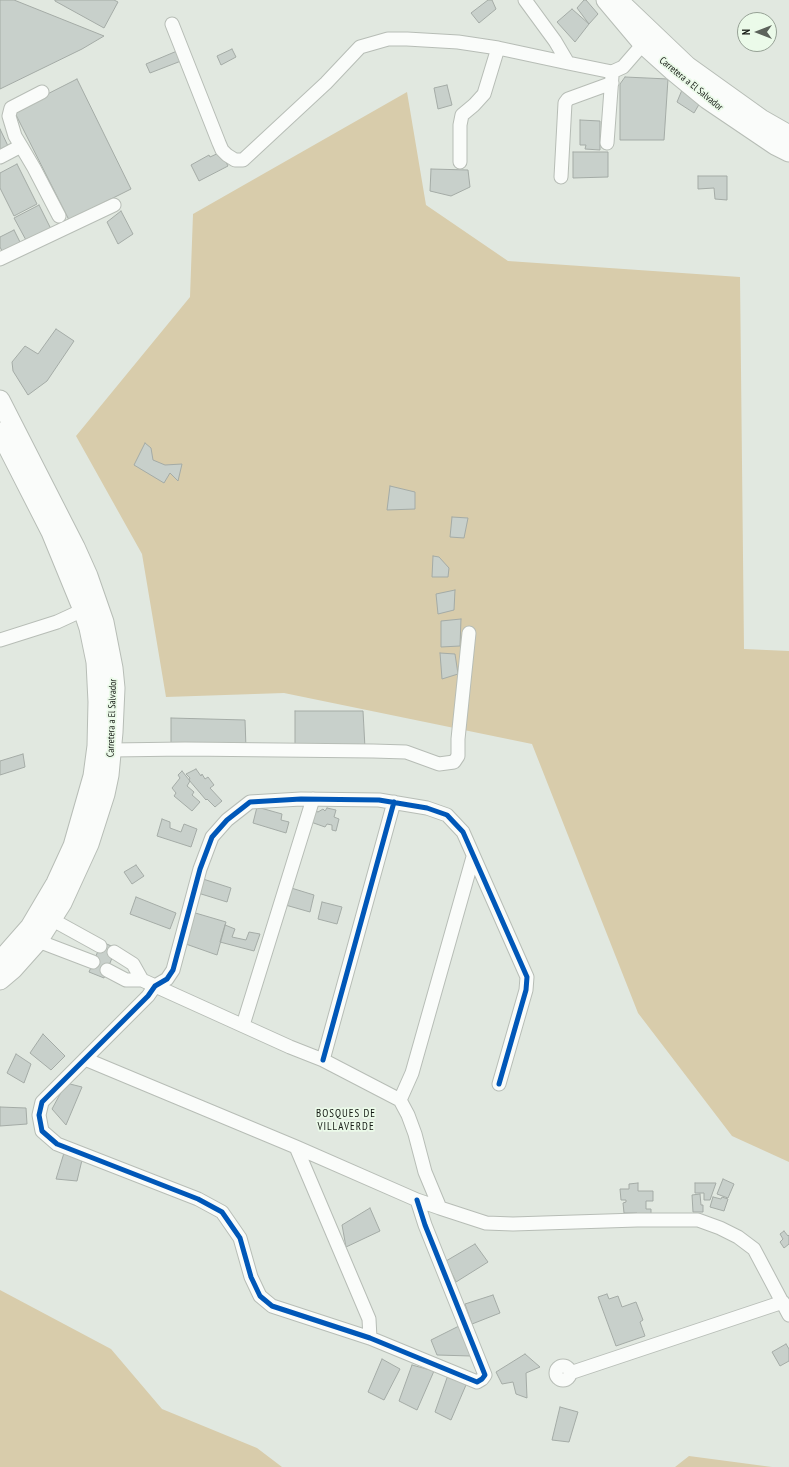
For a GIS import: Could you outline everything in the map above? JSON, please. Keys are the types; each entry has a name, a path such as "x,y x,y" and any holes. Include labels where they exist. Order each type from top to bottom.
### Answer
{"highway":[{"name":"Carretera a El Salvador","path":"606,0 644,44 673,71 707,99 789,152"},
{"name":"Carretera a El Salvador","path":"620,0 627,9 687,66 761,119 789,135"},
{"name":"Carretera a El Salvador","path":"0,400 75,547 93,591 104,622 113,668 115,688 112,750 109,775 105,794 88,844 62,903 38,941 13,969 0,980"},
{"name":"Carretera a El Salvador","path":"0,434 30,489 51,532 83,610 96,662 98,682 97,746 94,776 73,846 56,883 30,927 0,961"}],"street":[{"path":"525,0 555,41 568,63"},
{"path":"172,24 218,142 222,150 235,160 243,160 326,83 360,47 388,39 458,42 498,48 568,63 612,78"},
{"path":"561,177 565,103 568,99 612,78 644,44"},
{"path":"460,162 460,125 462,115 484,94 498,48"},
{"path":"607,143 612,78"},
{"path":"42,92 11,108 9,116 15,136 34,168 59,216"},
{"path":"0,156 21,146"},
{"path":"0,259 114,205"},
{"path":"0,640 57,622 83,610"},
{"path":"112,750 185,749 406,752 439,764 454,762 458,756 458,739 469,633"},
{"path":"243,1026 313,800"},
{"path":"417,1200 425,1225 485,1375 477,1382 370,1338 272,1306 260,1296 251,1277 240,1238 222,1212 198,1199 57,1144 42,1131 39,1115 42,1102 148,996 155,986 167,979 172,970 200,869 212,837 227,820 250,802 379,800 394,802 427,808 447,815 463,832 527,977 526,990 499,1084"},
{"path":"323,1060 394,802"},
{"path":"400,1100 412,1073 473,857"},
{"path":"51,919 100,946"},
{"path":"38,941 94,962"},
{"path":"114,952 133,964 142,980"},
{"path":"108,970 126,980 142,980 290,1047 323,1060 400,1100 408,1115 415,1134 425,1172 440,1208"},
{"path":"85,1059 296,1147 417,1200 486,1223 513,1224 637,1220 698,1220 720,1228 738,1237 754,1249 789,1315"},
{"path":"296,1147 369,1319 370,1338"},
{"path":"570,1373 783,1302"}],"shaded area":[{"path":"407,92 426,205 508,261 740,277 744,649 789,651 789,1162 732,1136 638,1013 532,744 284,693 166,697 142,554 76,436 190,297 193,214"},
{"path":"0,1290 111,1349 162,1409 257,1448 282,1467 0,1467"},
{"path":"689,1456 772,1467 675,1467"}],"building":[{"path":"0,0 14,0 104,36 82,49 0,89"},
{"path":"55,0 114,0 118,2 104,28"},
{"path":"488,0 492,0 496,9 479,23 471,13"},
{"path":"584,0 586,0 598,14 589,24 577,8"},
{"path":"572,9 589,24 575,42 557,22"},
{"path":"232,49 236,57 221,65 217,56"},
{"path":"177,51 181,61 150,73 146,64"},
{"path":"625,77 668,79 664,140 620,140 620,84"},
{"path":"77,79 131,189 69,220 14,111"},
{"path":"447,85 452,105 438,109 434,88"},
{"path":"682,90 701,101 694,113 677,102"},
{"path":"580,120 600,121 600,150 585,149 586,145 580,145"},
{"path":"0,129 8,146 0,150"},
{"path":"221,152 228,166 199,181 191,165 209,155 210,157"},
{"path":"573,152 608,152 608,177 573,178"},
{"path":"17,164 37,204 14,216 0,188 0,173"},
{"path":"431,169 468,170 470,187 451,196 430,191"},
{"path":"698,176 727,176 727,200 715,199 714,188 698,189"},
{"path":"39,205 51,229 27,242 14,218"},
{"path":"121,211 133,234 118,244 107,222"},
{"path":"14,230 21,244 3,253 0,247 0,237"},
{"path":"56,329 74,341 47,381 28,395 13,371 12,362 25,346 38,354"},
{"path":"145,443 151,448 153,460 165,465 182,464 178,481 170,473 164,483 134,465"},
{"path":"390,486 415,492 415,509 387,510"},
{"path":"452,517 468,518 464,538 450,537"},
{"path":"433,556 439,557 449,568 448,577 432,577"},
{"path":"455,590 454,610 438,614 436,594"},
{"path":"461,619 460,646 441,647 441,621"},
{"path":"440,653 455,654 458,674 442,679"},
{"path":"295,711 363,711 365,748 295,748"},
{"path":"171,718 245,720 246,748 171,747"},
{"path":"23,754 25,767 0,775 0,761"},
{"path":"196,769 205,779 208,777 214,785 210,788 222,801 215,807 207,799 206,800 189,780 190,778 186,774"},
{"path":"182,771 190,781 187,786 194,792 192,795 200,802 192,811 174,796 176,793 172,788 180,778 178,775"},
{"path":"257,807 282,814 281,820 289,822 286,833 253,823"},
{"path":"327,808 336,810 334,817 339,819 336,831 332,830 332,825 327,824 325,827 308,821 313,810 318,812 323,809 325,811"},
{"path":"162,819 170,822 170,828 181,832 184,824 197,829 191,847 157,836"},
{"path":"136,865 144,876 132,884 124,872"},
{"path":"203,879 231,888 227,902 198,893"},
{"path":"288,887 314,895 310,912 282,904"},
{"path":"136,897 176,913 170,929 130,914"},
{"path":"322,902 342,907 337,924 318,919"},
{"path":"192,912 226,922 217,955 183,943"},
{"path":"225,925 235,929 232,937 246,940 249,932 260,934 254,951 220,942"},
{"path":"102,942 116,948 104,978 89,972"},
{"path":"43,1034 65,1056 51,1070 30,1053"},
{"path":"16,1054 31,1064 24,1083 7,1073"},
{"path":"66,1083 82,1087 66,1125 52,1109"},
{"path":"0,1107 26,1108 27,1124 0,1126"},
{"path":"64,1153 82,1160 77,1181 56,1179"},
{"path":"723,1179 734,1184 728,1198 717,1194"},
{"path":"638,1183 638,1191 653,1191 653,1201 646,1201 646,1209 651,1209 651,1218 637,1218 637,1213 624,1213 623,1203 626,1202 626,1200 621,1200 620,1189 629,1189 629,1184"},
{"path":"695,1183 716,1183 710,1200 704,1200 704,1193 695,1193"},
{"path":"700,1194 703,1212 693,1212 692,1195"},
{"path":"713,1197 728,1199 724,1211 710,1207"},
{"path":"370,1208 380,1231 346,1247 342,1225"},
{"path":"784,1231 788,1236 789,1235 789,1244 784,1248 780,1242 783,1239 780,1234"},
{"path":"475,1244 488,1262 456,1282 446,1261"},
{"path":"607,1294 609,1299 618,1296 622,1307 636,1302 643,1320 640,1322 645,1336 616,1346 598,1297"},
{"path":"493,1295 500,1313 472,1324 465,1304"},
{"path":"459,1326 471,1356 437,1355 431,1340"},
{"path":"786,1344 789,1349 789,1361 780,1366 772,1352"},
{"path":"525,1354 540,1367 526,1373 527,1398 516,1394 513,1382 502,1384 496,1372"},
{"path":"382,1359 400,1369 384,1400 368,1392"},
{"path":"412,1365 434,1371 417,1410 399,1401"},
{"path":"448,1375 466,1385 451,1420 435,1412"},
{"path":"560,1407 578,1412 569,1442 552,1440"}],"cycle path":[{"path":"417,1200 425,1225 485,1375 477,1382 370,1338 272,1306 260,1296 251,1277 240,1238 222,1212 198,1199 57,1144 42,1131 39,1115 42,1102 148,996 155,986 167,979 173,970 200,869 212,837 227,820 250,802 301,799 379,800 427,808 447,815 463,832 527,977 526,990 499,1084"},
{"path":"323,1060 394,802"}],"district":[{"name":"BOSQUES DE VILLAVERDE","path":"346,1120"}]}
